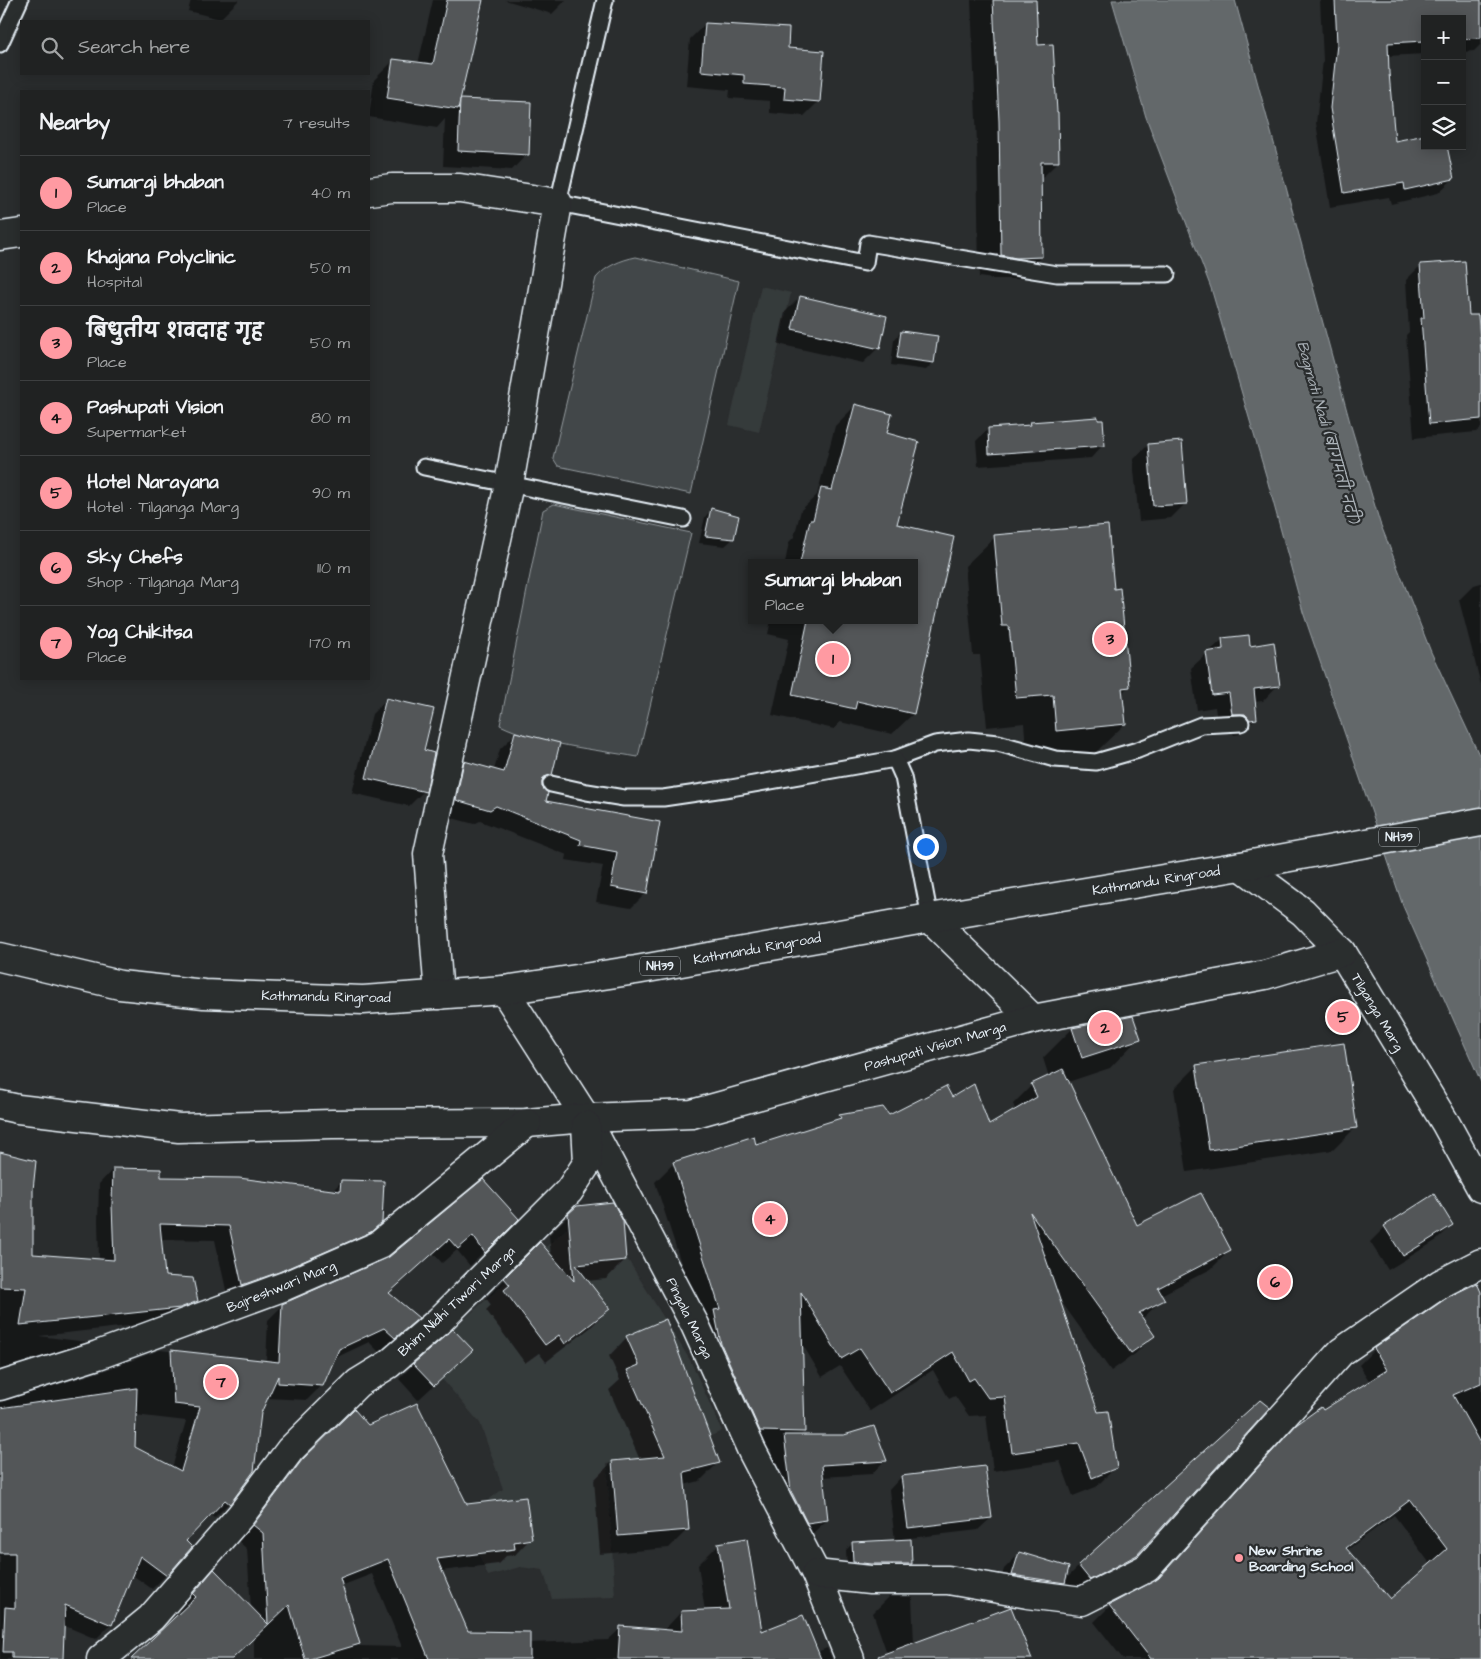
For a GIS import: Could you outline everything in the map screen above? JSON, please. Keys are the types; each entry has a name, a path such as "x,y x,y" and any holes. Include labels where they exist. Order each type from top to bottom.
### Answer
{"main road":[{"path":"370,191 392,188 460,188 558,203 509,484 428,854 439,994"},
{"path":"0,236 20,233"},
{"name":"Kathmandu Ringroad","path":"0,957 120,985 204,994 363,1000 504,990 636,970 1241,866 1481,822"},
{"name":"Tilganga Marg","path":"1241,866 1303,912 1342,952 1446,1124 1481,1188"},
{"path":"930,918 1033,1019"},
{"name":"Pashupati Vision Marga","path":"0,1105 18,1109 179,1128 527,1122 692,1114 1033,1019 1265,975 1342,952"},
{"name":"Pingala Marga","path":"504,990 586,1118 695,1325 752,1451 816,1574 850,1659"},
{"name":"Bhim Nidhi Tiwari Marga","path":"102,1659 151,1618 241,1515 290,1450 358,1383 388,1364 440,1320 569,1191 588,1162 586,1118"},
{"name":"Bajreshwari Marg","path":"0,1386 98,1355 285,1286 379,1245 527,1122"},
{"path":"816,1574 870,1580 948,1580 1082,1601 1147,1568 1341,1352 1440,1284 1481,1263"}],"lane":[{"path":"0,44 20,0"},
{"path":"605,0 558,203 865,263 868,243 1057,274 1167,274"},
{"path":"424,467 683,519"},
{"path":"551,784 624,798 663,798 895,759 935,744 969,740 998,743 1055,759 1096,762 1138,750 1201,725 1241,723"},
{"path":"895,759 903,777 930,918"}],"shaded area":[{"path":"636,257 739,281 691,494 558,466 553,458 596,278 614,264"},
{"path":"761,286 791,293 759,432 729,425"},
{"path":"554,504 691,533 638,757 550,742 500,725 543,510"},
{"path":"594,1209 690,1360 722,1431 660,1459 607,1464 615,1597 552,1599 543,1570 520,1567 488,1576 463,1519 503,1489 480,1423 422,1356 565,1230"}],"water":[{"name":"Bagmati Nadi (बागमती नदी)","path":"1112,0 1235,0 1351,426 1380,523 1431,652 1481,759 1481,1082 1403,906 1303,612 1267,479 1211,288 1146,117"}],"building":[{"path":"447,0 483,0 458,109 387,98 393,59 433,64"},
{"path":"993,0 1036,0 1038,45 1053,44 1058,112 1059,162 1041,162 1042,257 1016,258 1001,255 999,121"},
{"path":"1335,0 1481,0 1481,38 1466,39 1466,15 1421,15 1421,41 1388,43 1395,141 1421,136 1421,150 1448,150 1454,179 1405,190 1404,183 1344,193 1330,108 1337,44"},
{"path":"705,23 789,28 788,48 824,51 820,102 784,99 785,87 744,84 744,75 701,71"},
{"path":"460,99 531,102 529,155 458,151"},
{"path":"1465,261 1469,315 1478,315 1481,352 1481,419 1429,424 1421,318 1424,318 1420,264"},
{"path":"800,296 887,316 880,349 792,329"},
{"path":"901,331 938,336 934,363 897,358"},
{"path":"855,404 892,414 887,433 919,442 897,524 954,537 914,714 857,701 855,709 792,695 807,624 918,624 918,559 801,559 810,520 813,520 821,488 832,490"},
{"path":"1098,417 1098,420 1103,420 1105,446 989,454 988,428 1031,425 1030,422"},
{"path":"1182,441 1187,504 1153,506 1148,444"},
{"path":"711,508 739,516 734,539 705,536"},
{"path":"1108,525 1114,589 1120,588 1130,687 1122,688 1126,724 1056,731 1053,695 1016,698 1009,626 1002,626 994,535"},
{"path":"1249,635 1250,646 1274,642 1280,686 1254,689 1257,719 1250,720 1245,714 1232,714 1229,693 1212,695 1206,652 1223,649 1222,638"},
{"path":"386,698 434,709 424,750 434,753 426,792 366,778"},
{"path":"515,732 560,743 552,775 544,777 542,782 542,787 548,793 546,801 660,822 647,894 611,887 617,852 580,845 581,840 496,806 490,810 456,800 464,761 504,772"},
{"path":"1133,1016 1141,1039 1082,1058 1072,1028"},
{"path":"1344,1043 1357,1128 1209,1150 1196,1065"},
{"path":"1063,1069 1137,1225 1201,1193 1231,1250 1158,1288 1165,1300 1139,1313 1155,1336 1131,1353 1030,1212 1098,1412 1108,1411 1117,1468 1092,1478 1079,1443 1012,1453 1005,1397 988,1398 974,1378 969,1381 953,1352 890,1393 860,1348 841,1359 801,1292 805,1432 760,1431 721,1344 714,1310 720,1309 673,1162 754,1136 756,1145 841,1118 839,1115 883,1107 889,1115 946,1086 952,1097 974,1084 989,1125 1037,1097 1031,1084"},
{"path":"0,1152 36,1161 33,1190 33,1254 114,1260 113,1168 161,1169 161,1177 239,1178 340,1191 341,1180 384,1181 382,1222 371,1232 279,1272 242,1285 229,1226 160,1224 165,1276 193,1278 198,1301 180,1308 20,1325 26,1288 0,1287"},
{"path":"483,1179 519,1219 485,1253 473,1236 458,1249 449,1239 389,1293 419,1318 395,1338 384,1328 339,1349 323,1386 278,1383 278,1376 261,1413 254,1471 230,1504 225,1500 186,1541 192,1547 167,1576 140,1556 112,1625 65,1605 63,1659 12,1658 12,1652 3,1652 5,1607 15,1608 15,1553 0,1553 0,1408 137,1388 135,1447 181,1471 200,1407 174,1404 171,1350 279,1362 282,1304 389,1257"},
{"path":"1434,1194 1453,1225 1403,1256 1384,1226"},
{"path":"613,1202 623,1221 626,1260 576,1265 610,1309 565,1344 559,1335 545,1345 504,1290 510,1285 504,1278 540,1242 574,1281 568,1214 577,1206"},
{"path":"1477,1283 1481,1292 1481,1383 1453,1395 1481,1445 1481,1659 1151,1659 1109,1605 1159,1578 1296,1425 1321,1407 1323,1410 1387,1370 1374,1348 1448,1297","holes":["1410,1500 1447,1549 1390,1599 1346,1548"]},
{"path":"666,1319 720,1463 684,1472 689,1530 618,1536 612,1461 665,1456 627,1370 639,1365 626,1336"},
{"path":"453,1329 473,1350 434,1386 413,1364"},
{"path":"1260,1400 1270,1408 1137,1555 1090,1580 1078,1565"},
{"path":"417,1403 467,1504 526,1497 532,1539 514,1542 515,1549 437,1559 468,1631 530,1632 530,1659 429,1659 388,1559 340,1578 360,1644 305,1659 289,1605 232,1659 131,1659 196,1597 193,1594 214,1569 268,1624 263,1533 253,1525 302,1460 354,1409 368,1425"},
{"path":"874,1426 887,1461 822,1465 828,1520 807,1523 791,1491 784,1435 844,1435"},
{"path":"985,1466 992,1518 908,1528 901,1476"},
{"path":"747,1538 762,1631 803,1615 821,1659 618,1659 620,1626 682,1631 681,1611 729,1609 718,1543"},
{"path":"911,1539 912,1564 853,1562 852,1542"},
{"path":"1019,1552 1069,1567 1065,1583 1012,1575"},
{"path":"1011,1607 1032,1659 879,1659 878,1656"}],"place":[{"name":"बिधुतीय शवदाह गृह","path":"1110,639"},
{"name":"Sumargi bhaban","path":"833,659"},
{"name":"Hotel Narayana","path":"1343,1017"},
{"name":"Khajana Polyclinic","path":"1105,1028"},
{"name":"Pashupati Vision","path":"770,1219"},
{"name":"Sky Chefs","path":"1275,1282"},
{"name":"Yog Chikitsa","path":"221,1382"},
{"name":"New Shrine Boarding School","path":"1239,1558"}]}
